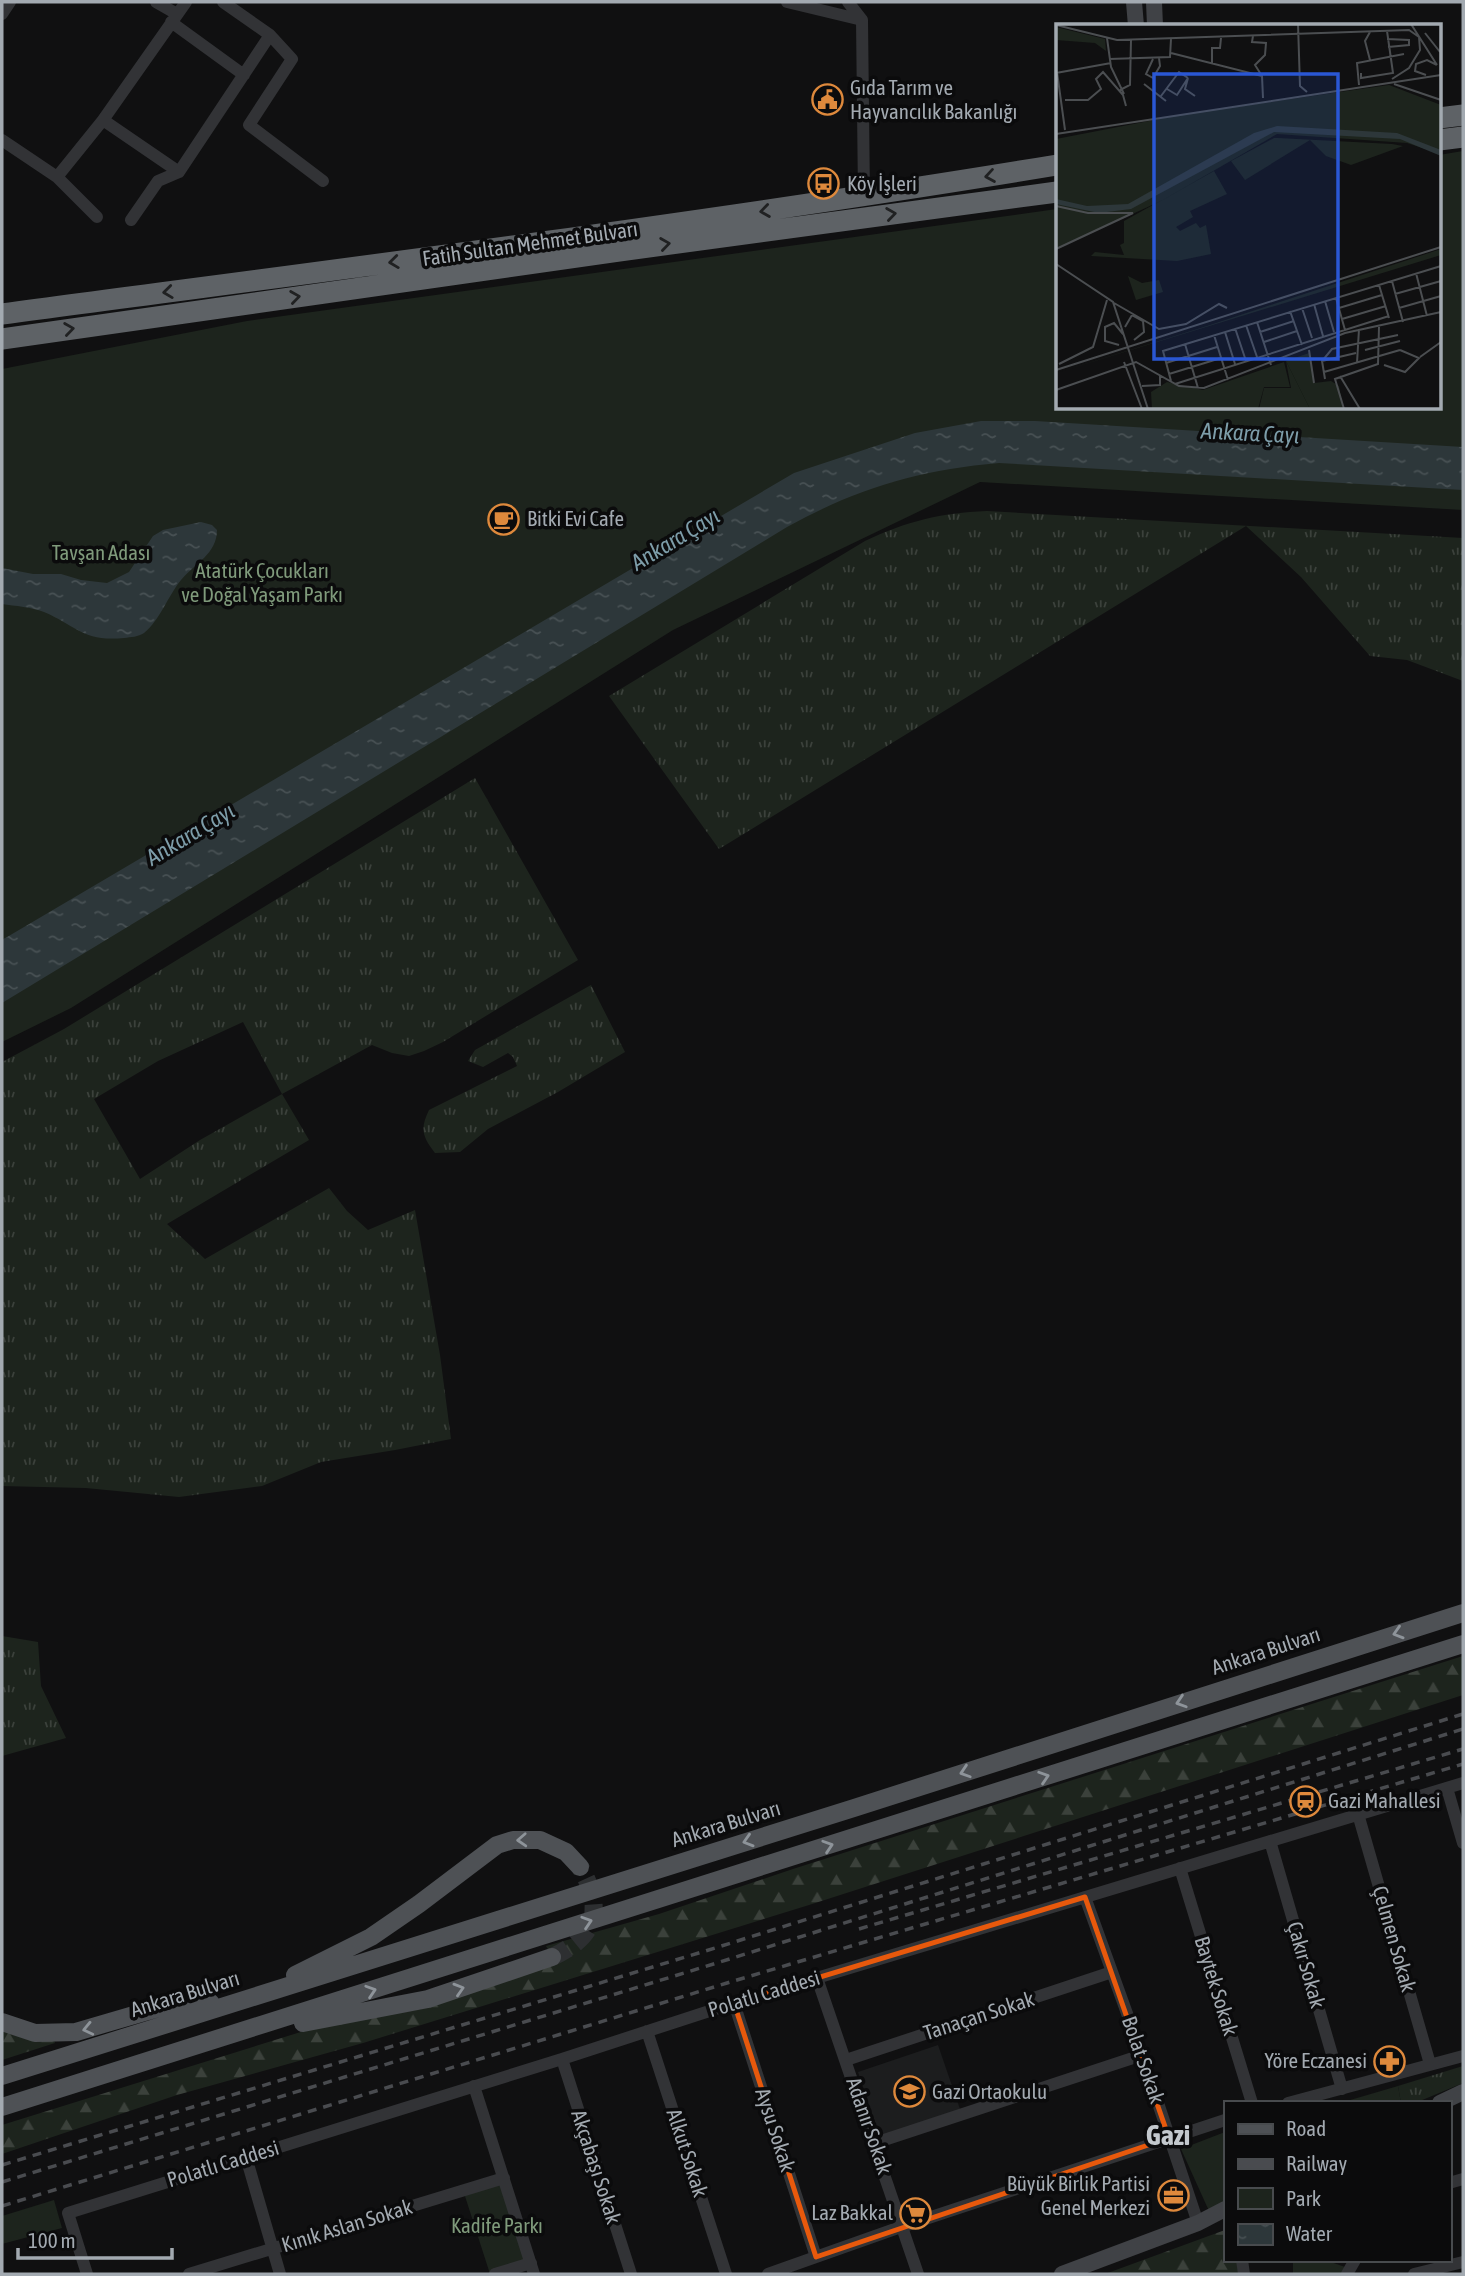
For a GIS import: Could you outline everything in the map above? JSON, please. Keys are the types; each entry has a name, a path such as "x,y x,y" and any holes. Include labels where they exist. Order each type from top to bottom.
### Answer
{"highway":[{"path":"1440,118 1463,115"},
{"path":"1440,140 1463,137"},
{"name":"Fatih Sultan Mehmet Bulvarı","path":"2,314 558,241 864,197 1056,165"},
{"name":"Fatih Sultan Mehmet Bulvarı","path":"2,339 632,249 1056,192"}],"main road":[{"path":"1134,2 1136,24"},
{"path":"1154,2 1154,24"},
{"name":"Ankara Bulvarı","path":"2,2076 1463,1613"},
{"path":"2,2107 1463,1644"},
{"path":"2,2022 35,2033 76,2032 158,2008 250,1998 371,1937 419,1905 497,1846 513,1840 540,1840 566,1852 580,1867"},
{"path":"2,2116 154,2059 321,2019 428,1999 552,1957"},
{"path":"1444,2101 1463,2092"},
{"path":"1062,2274 1198,2223 1224,2210"}],"street":[{"path":"2,14 10,2"},
{"path":"156,2 244,75"},
{"path":"57,177 103,120 186,2"},
{"path":"223,2 270,35 292,59 248,125 323,181"},
{"path":"787,2 862,20"},
{"path":"848,2 862,20 864,197"},
{"path":"131,220 158,181 179,172 270,35"},
{"path":"103,120 179,172"},
{"path":"2,139 57,177 97,217"},
{"name":"Polatlı Caddesi","path":"87,2274 68,2213 734,2003 1463,1783"},
{"path":"1447,1788 1463,1843"},
{"name":"Çelmen Sokak","path":"1358,1814 1430,2064"},
{"name":"Çakır Sokak","path":"1270,1841 1342,2090"},
{"name":"Baytek Sokak","path":"1180,1868 1251,2101"},
{"name":"Bolat Sokak","path":"1085,1897 1142,2055 1198,2223"},
{"name":"Tanaçan Sokak","path":"846,2060 1112,1972"},
{"name":"Adanır Sokak","path":"817,1978 918,2274"},
{"name":"Aysu Sokak","path":"734,2003 816,2257"},
{"name":"Alkut Sokak","path":"647,2031 726,2274"},
{"path":"875,2143 1142,2055"},
{"path":"1297,2101 1463,2056"},
{"name":"Akçabaşı Sokak","path":"562,2059 631,2274"},
{"path":"474,2085 532,2269 495,2274"},
{"path":"768,2274 1224,2120"},
{"path":"246,2157 280,2274"},
{"name":"Kınık Aslan Sokak","path":"189,2274 504,2178"},
{"path":"1415,2274 1463,2262"}],"highlighted area":[{"path":"1085,1897 1169,2138 816,2257 734,2003"}],"shaded area":[{"name":"Gazi Ortaokulu","path":"938,2045 961,2112 880,2139 858,2072"}],"green space":[{"name":"Atatürk Çocukları ve Doğal Yaşam Parkı","path":"1463,151 1463,510 980,482 673,630 71,1008 2,1042 2,369 247,321 1056,209 1056,410 1440,410 1440,155"},
{"path":"987,511 1463,538 1463,681 1407,660 1370,656 1301,577 1246,526 719,849 609,696 865,541 924,519"},
{"path":"475,778 578,960 424,1051 409,1056 372,1045 282,1094 309,1140 167,1224 205,1259 329,1188 347,1211 368,1230 415,1210 440,1355 451,1439 321,1462 262,1486 179,1497 86,1488 2,1486 2,1062 64,1029","holes":["243,1022 282,1094 200,1140 140,1179 94,1099 158,1061"]},
{"path":"591,985 625,1052 488,1129 460,1152 435,1153 424,1132 424,1122 429,1110 517,1066 508,1053 483,1067 468,1061 475,1050"},
{"path":"2,1636 38,1642 41,1686 66,1738 2,1756"},
{"path":"1463,1656 1463,1695 809,1905 363,2043 177,2095 2,2154 2,2125 320,2026 422,2009 552,1957 546,1946 659,1914"},
{"path":"2,2031 54,2040 55,2043 2,2060"},
{"path":"1463,2066 1463,2083 1420,2101 1401,2101 1398,2086"},
{"path":"1398,2086 1401,2101 1347,2101"},
{"path":"1224,2132 1224,2204 1209,2211 1181,2149"},
{"name":"Kadife Parkı","path":"504,2178 531,2263 490,2274 463,2190"},
{"path":"54,2200 62,2228 2,2244 2,2216"},
{"path":"1224,2230 1224,2262 1242,2262 1244,2274 1105,2274"},
{"path":"1293,2262 1331,2262 1345,2267 1341,2274 1293,2274"}],"water":[{"name":"Ankara Çayı","path":"981,421 1035,421 1463,447 1463,490 999,463 942,470 864,491 787,527 2,1003 2,940 794,473 915,433"},
{"path":"201,522 212,525 217,530 213,546 181,580 144,633 124,638 99,638 81,632 44,612 2,604 2,568 33,574 61,574 107,583 129,572 153,536 163,530"}],"tunnel":[{"path":"552,1957 578,1940 587,1931 592,1920 592,1896 580,1867"}],"railway":[{"path":"2,2165 715,1948 1463,1714"},
{"path":"2,2182 720,1962 1463,1729"},
{"path":"859,1929 1463,1749"},
{"path":"2,2206 727,1983 1463,1764"}],"place":[{"name":"Gıda Tarım ve Hayvancılık Bakanlığı","path":"827,100"},
{"name":"Köy İşleri","path":"824,184"},
{"name":"Bitki Evi Cafe","path":"504,519"},
{"name":"Gazi Mahallesi","path":"1305,1801"},
{"name":"Yöre Eczanesi","path":"1390,2061"},
{"name":"Gazi Ortaokulu","path":"909,2092"},
{"name":"Büyük Birlik Partisi Genel Merkezi","path":"1173,2196"},
{"name":"Laz Bakkal","path":"916,2213"}],"district":[{"name":"Gazi","path":"1168,2135"}],"park label":[{"name":"Tavşan Adası","path":"101,553"}]}
